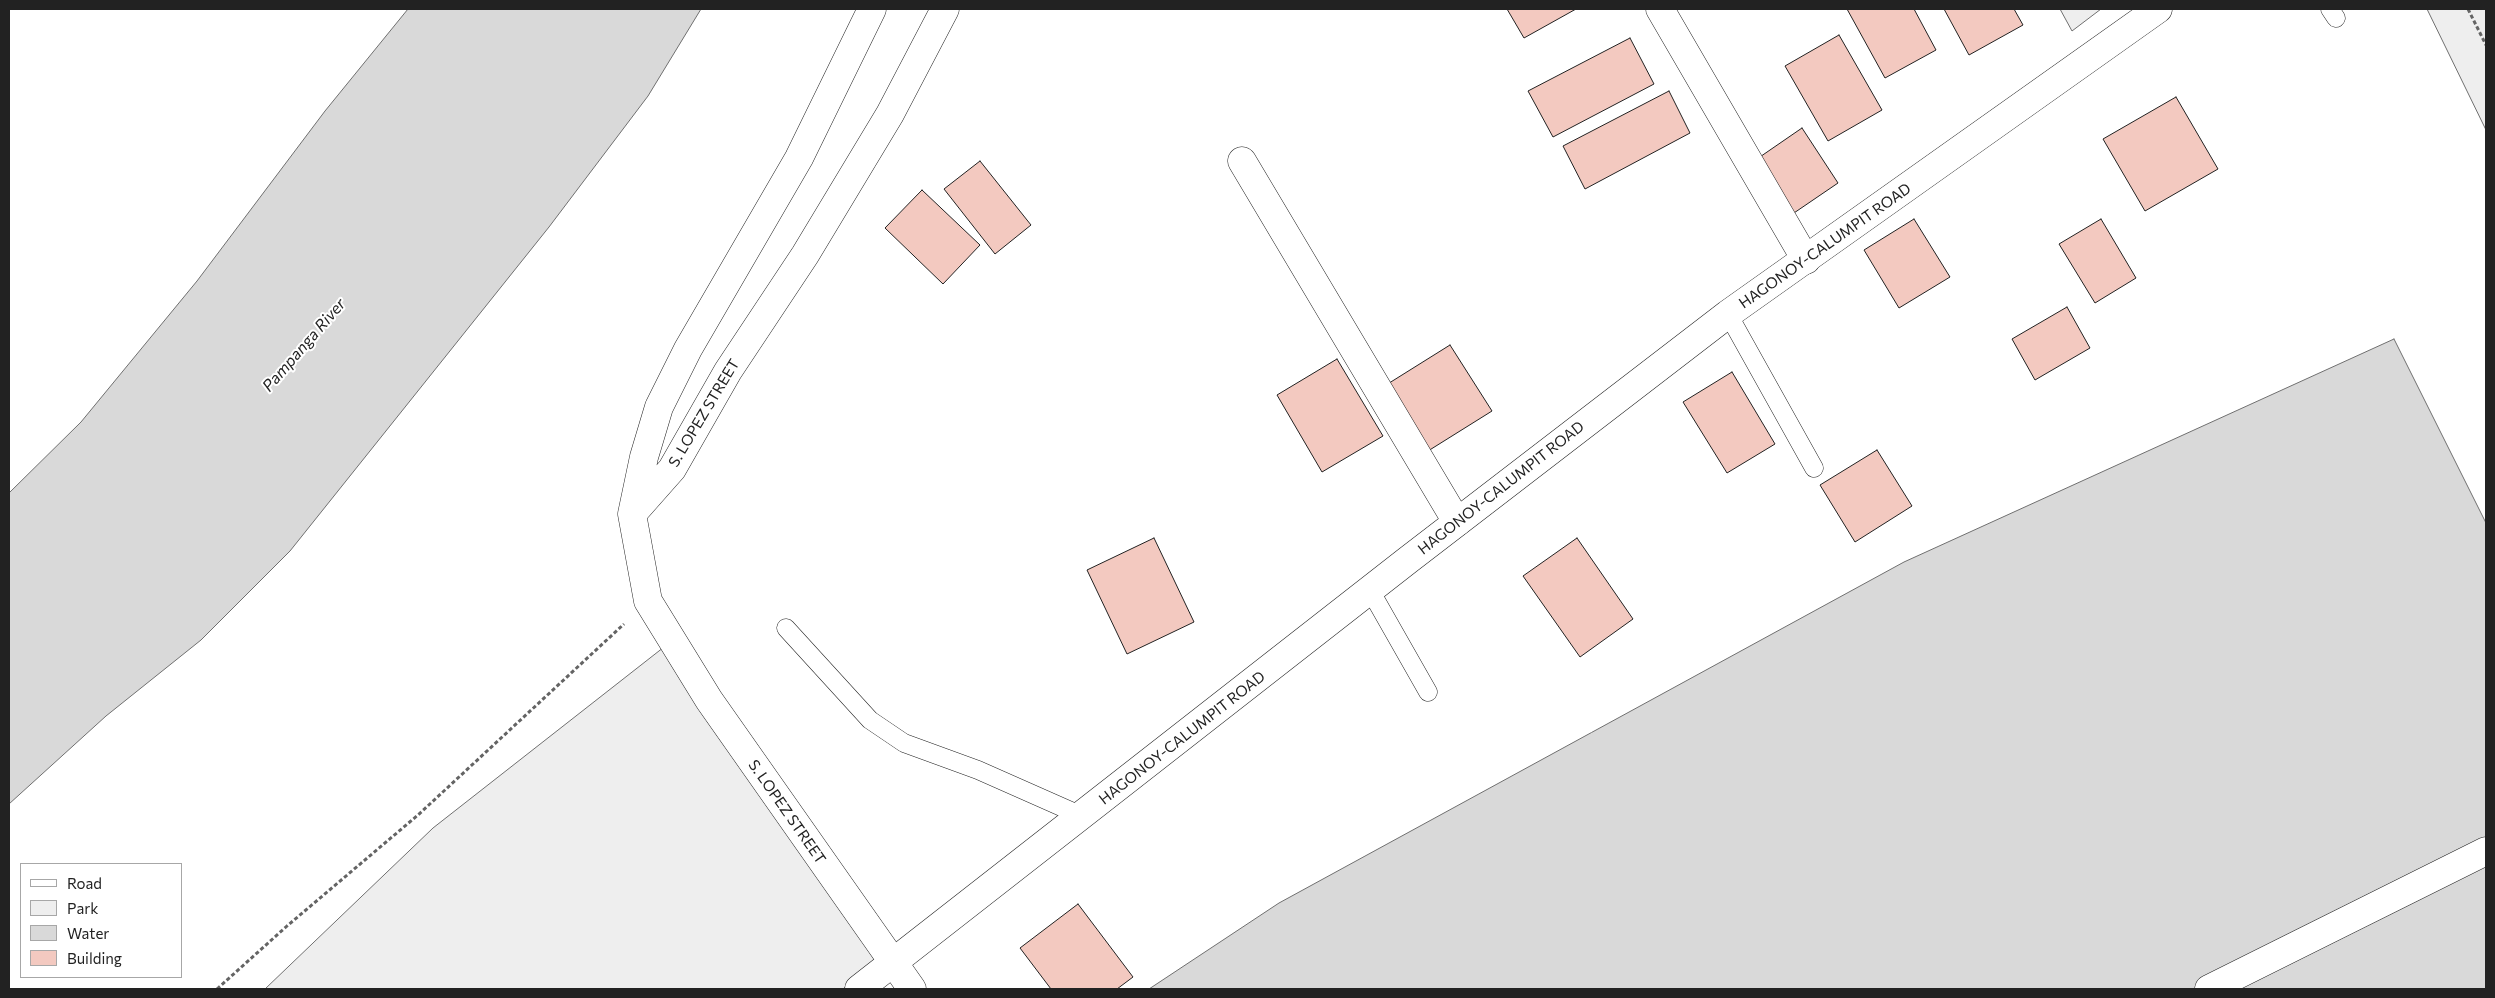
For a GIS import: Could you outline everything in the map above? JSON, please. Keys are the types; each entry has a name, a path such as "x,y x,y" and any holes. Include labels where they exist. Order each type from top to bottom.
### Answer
{"street":[{"path":"632,514 644,457 659,407 688,349 799,158 872,9"},
{"name":"S. LOPEZ STREET","path":"912,989 893,965 708,700 648,601 632,514 672,469 728,371 805,255 890,114 945,9"},
{"path":"1660,9 1806,260"},
{"name":"HAGONOY-CALUMPIT ROAD","path":"859,989 893,965 1457,522 1728,314 2158,9"},
{"path":"1242,161 1457,522"},
{"path":"2209,989 2486,851"}],"lane":[{"path":"1728,314 1814,468"},
{"path":"1370,590 1428,692"},
{"path":"786,628 870,720 904,743 978,770 1082,816"}],"path":[{"path":"2468,9 2486,46"},
{"path":"217,989 286,926 418,815 648,601"}],"green space":[{"path":"2060,9 2101,9 2072,31"},
{"path":"2427,9 2486,9 2486,130"},
{"path":"673,640 890,954 843,989 265,989 433,828"}],"water":[{"name":"Pampanga River","path":"408,9 701,9 648,96 549,227 290,551 201,640 106,716 9,804 9,493 81,422 197,281 325,111"},
{"path":"2394,339 2486,523 2486,989 1149,989 1279,903 1904,562"}],"building":[{"path":"1507,9 1576,9 1524,38"},
{"path":"1847,9 1914,9 1936,50 1885,78"},
{"path":"1944,9 2014,9 2023,25 1969,55"},
{"path":"1839,35 1882,110 1828,141 1785,66"},
{"path":"1630,38 1654,84 1553,137 1528,91"},
{"path":"1669,91 1690,133 1585,189 1563,146"},
{"path":"2176,97 2218,169 2145,211 2103,139"},
{"path":"1802,128 1838,183 1791,215 1754,161"},
{"path":"980,161 1031,225 995,254 944,189"},
{"path":"922,190 980,245 943,284 885,228"},
{"path":"1914,219 1950,277 1899,308 1864,250"},
{"path":"2101,219 2136,278 2095,303 2059,244"},
{"path":"2067,307 2090,348 2035,380 2012,339"},
{"path":"1450,345 1492,411 1428,451 1386,385"},
{"path":"1337,359 1383,436 1322,472 1277,395"},
{"path":"1732,372 1775,444 1727,473 1683,402"},
{"path":"1877,450 1912,506 1855,542 1820,485"},
{"path":"1154,538 1194,622 1127,654 1087,570"},
{"path":"1577,538 1633,619 1580,657 1523,576"},
{"path":"1078,904 1133,977 1117,989 1051,989 1020,948"}]}
